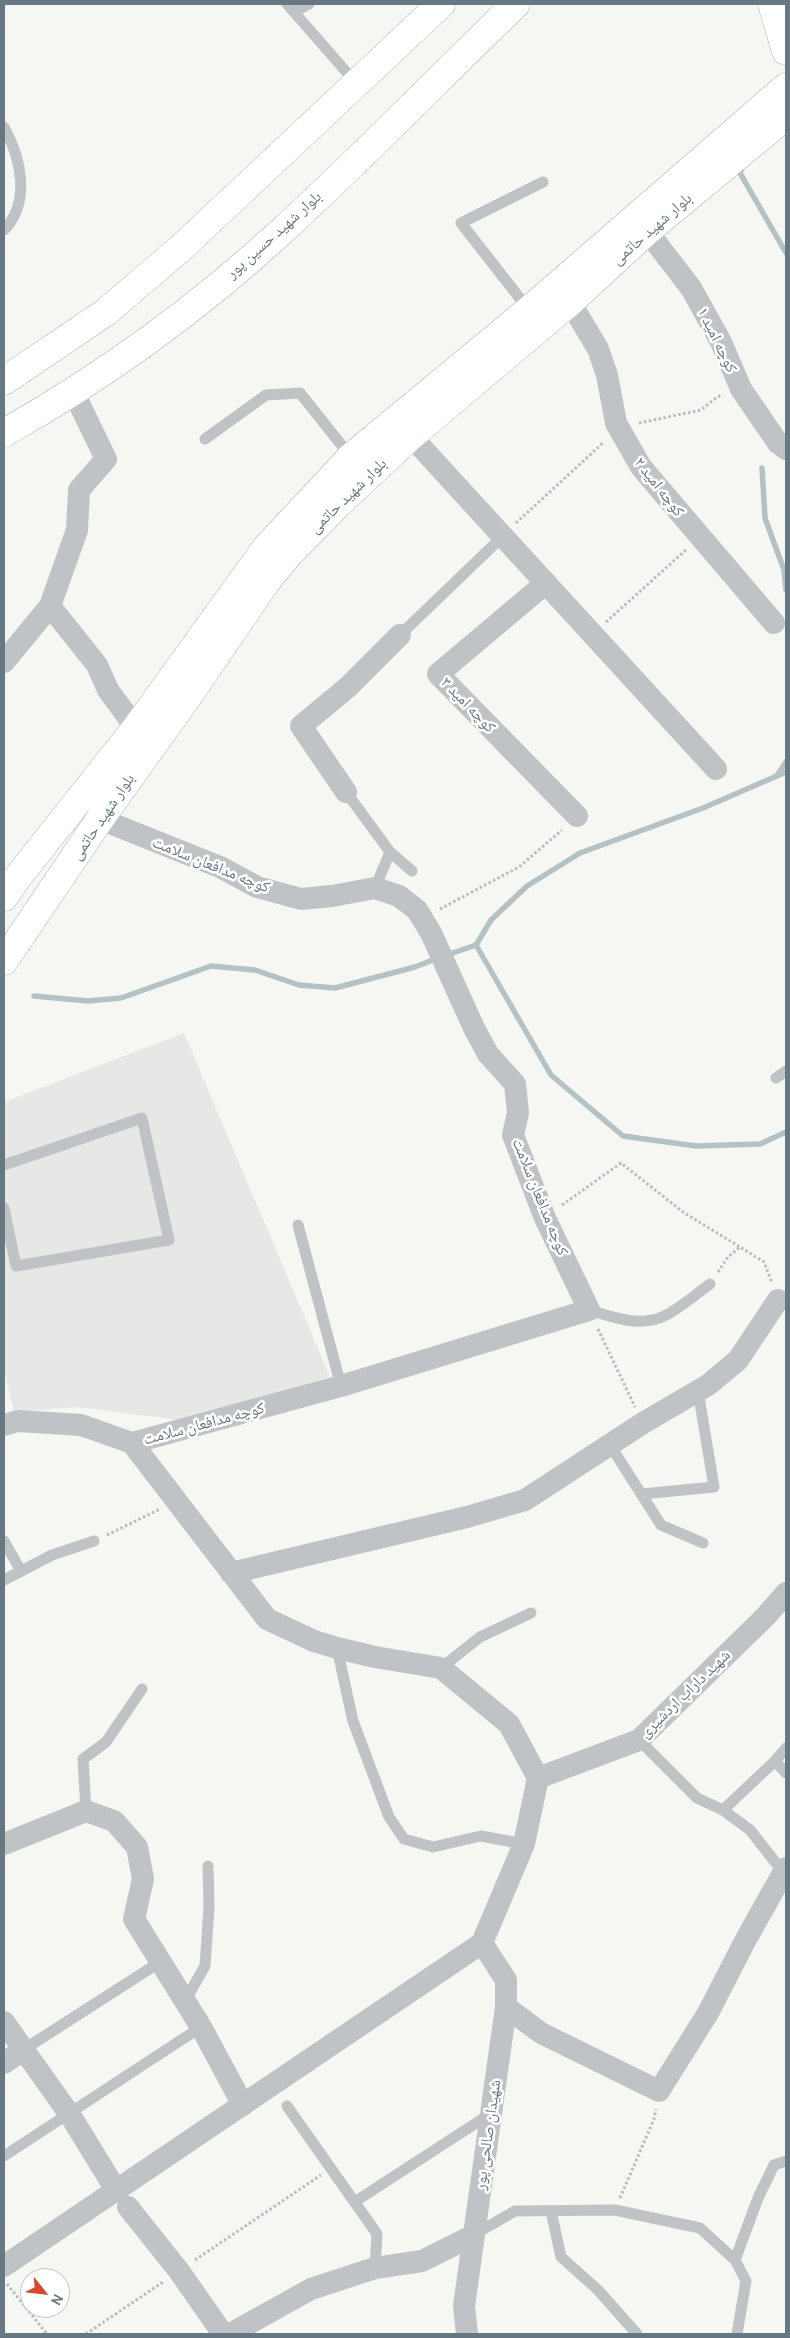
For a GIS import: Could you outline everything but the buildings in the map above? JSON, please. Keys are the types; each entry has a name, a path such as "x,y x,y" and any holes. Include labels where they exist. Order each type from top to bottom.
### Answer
{"main road":[{"path":"4,381 112,306 211,221 441,4"},
{"name":"بلوار شهيد حسین پور","path":"4,433 129,354 205,296 282,231 516,4"},
{"path":"772,4 786,51"},
{"name":"بلوار شهید حاتمی","path":"4,961 100,819 184,702 266,582 288,555 336,506 403,427 529,310 786,87"},
{"name":"بلوار شهید حاتمی","path":"8,882 136,728 266,548 351,457 403,427 570,302 648,231 786,116"}],"street":[{"name":"کوچه امید ۱","path":"648,231 692,288 721,342 741,389 778,443 786,448"},
{"name":"کوچه امید ۲","path":"570,302 598,349 607,375 616,423 640,467 774,623"},
{"path":"4,662 50,606 77,530 79,490 106,460 73,391"},
{"path":"403,427 716,768"},
{"name":"کوچه امید ۳","path":"546,583 438,674 577,816"},
{"path":"50,606 97,665 108,690 136,728"},
{"path":"346,792 302,726 348,687 400,635"},
{"name":"کوچه مدافعان سلامت","path":"100,819 220,867 257,886 301,899 332,896 375,888 399,896 417,910 446,964 474,1028 488,1054 515,1084 518,1113 513,1135 545,1218 589,1310 341,1386 132,1443"},
{"path":"231,1573 467,1517 525,1500 643,1423 698,1391 738,1360 778,1300"},
{"path":"4,1425 18,1421 81,1425 132,1443 267,1619 314,1641 337,1648 375,1657 441,1668 510,1724 538,1778 524,1844 482,1943 243,2104 122,2198 4,2266"},
{"name":"شهید داراب اردشیری","path":"538,1778 639,1740 765,1617 786,1593"},
{"path":"4,1844 86,1811 114,1821 138,1846 143,1879 134,1919 201,2027 243,2104"},
{"path":"506,2007 541,2033 659,2091 708,2012 785,1870"},
{"name":"شهیدان صالحی پور","path":"466,2334 464,2306 506,2007 506,1980 482,1943"},
{"path":"4,2022 70,2115 122,2198 179,2271 223,2334"},
{"path":"4,2063 23,2050"},
{"path":"230,2334 311,2289 375,2268 422,2262 474,2235"}],"lane":[{"path":"308,4 291,8 356,83"},
{"path":"4,127 22,183 21,195 16,210 4,230"},
{"path":"529,310 461,223 543,182"},
{"path":"205,439 266,395 300,393 351,457"},
{"path":"400,635 503,536"},
{"path":"346,792 390,852 412,871"},
{"path":"375,888 390,852"},
{"path":"4,1165 142,1118 170,1240 16,1266 4,1208"},
{"path":"298,1225 341,1386"},
{"path":"589,1310 618,1319 646,1321 663,1317 710,1284"},
{"path":"642,1494 714,1487 698,1391"},
{"path":"610,1444 661,1524 703,1543"},
{"path":"4,1541 21,1571"},
{"path":"4,1580 52,1555 94,1541"},
{"path":"441,1668 480,1637 530,1613"},
{"path":"337,1648 353,1720 389,1817 404,1839 433,1847 481,1836 524,1844"},
{"path":"86,1811 83,1759 106,1742 142,1689"},
{"path":"639,1740 697,1798 723,1810 750,1830 785,1870"},
{"path":"723,1810 775,1762 786,1748"},
{"path":"775,1762 786,1773"},
{"path":"185,2001 205,1966 209,1907 208,1866"},
{"path":"23,2050 160,1962"},
{"path":"4,2156 70,2115 201,2027"},
{"path":"287,2106 377,2234 375,2268"},
{"path":"356,2202 491,2114"},
{"path":"735,2260 758,2198 774,2165 786,2161"},
{"path":"474,2235 515,2212 615,2210 700,2228 735,2260 746,2281 737,2334"},
{"path":"551,2211 561,2257 598,2290 637,2334"}],"path":[{"path":"593,634 700,537"},
{"path":"426,926 519,867 577,816"},
{"path":"545,1218 621,1163 683,1212 764,1262 778,1300"},
{"path":"710,1284 728,1258 740,1247"},
{"path":"589,1310 643,1423"},
{"path":"94,1541 176,1501"},
{"path":"615,2210 654,2119 659,2091"},
{"path":"86,2334 332,2168"},
{"path":"4,2280 48,2334"}],"shaded area":[{"path":"184,1033 330,1377 187,1421 77,1407 14,1412 4,1370 4,1102"}],"waterway":[{"path":"743,166 740,173 786,253"},
{"path":"762,468 765,518 784,570 786,590"},
{"path":"778,774 786,762"},
{"path":"447,955 476,945 491,920 527,886 580,853 703,808 786,772"},
{"path":"476,945 551,1075 623,1136 696,1146 760,1144 786,1132"},
{"path":"34,996 88,1001 121,998 211,966 255,970 299,985 335,988 415,967 438,958"}]}
